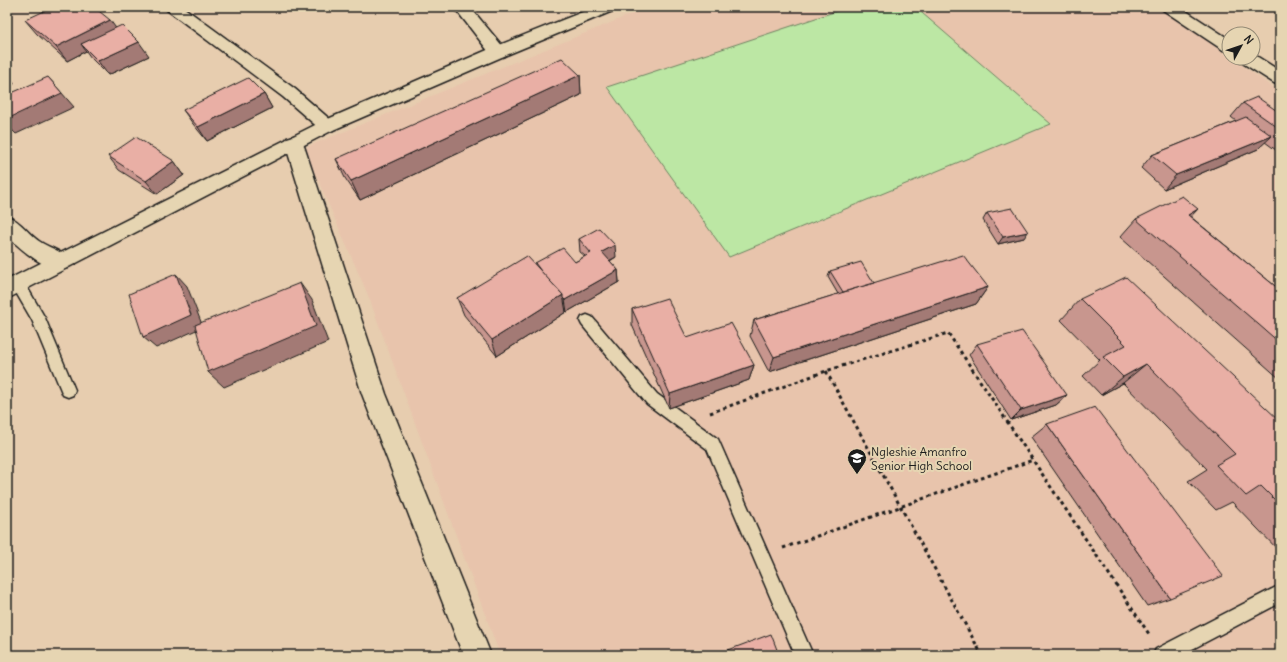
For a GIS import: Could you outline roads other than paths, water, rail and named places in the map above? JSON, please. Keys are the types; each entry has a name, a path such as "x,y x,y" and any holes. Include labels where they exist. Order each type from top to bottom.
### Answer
{"street":[{"path":"173,7 289,93 327,126"},
{"path":"462,7 498,52"},
{"path":"13,287 327,126 498,52 609,7"},
{"path":"1169,7 1221,41"},
{"path":"1260,66 1280,79"},
{"path":"294,142 374,394 477,655"},
{"path":"7,224 33,248 60,262"}],"lane":[{"path":"13,287 38,318 68,390"},
{"path":"587,321 652,399 713,444 804,655"},
{"path":"1162,655 1280,594"}],"place":[{"name":"Ngleshie Amanfro Senior High School","path":"857,475"}]}
